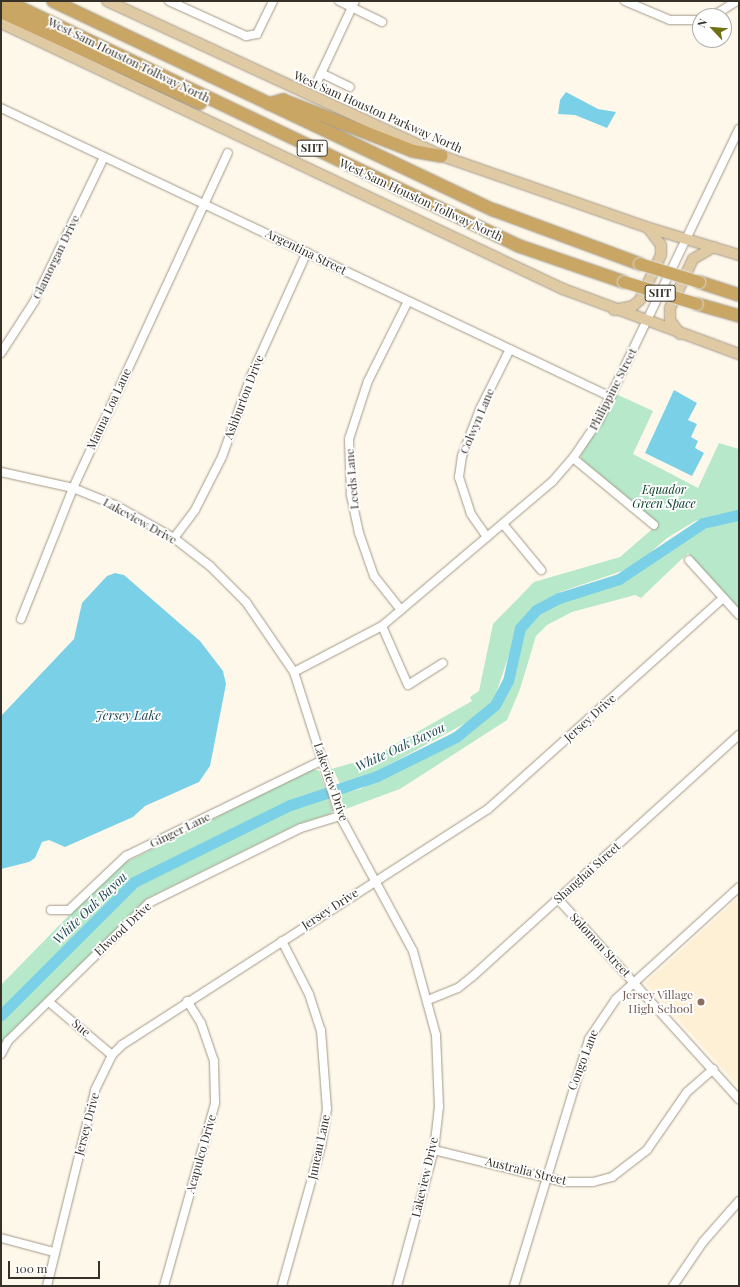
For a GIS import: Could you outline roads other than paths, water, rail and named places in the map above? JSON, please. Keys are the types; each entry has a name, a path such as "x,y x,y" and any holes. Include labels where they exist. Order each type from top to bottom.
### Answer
{"highway":[{"name":"West Sam Houston Tollway North","path":"6,1 519,246 624,282 739,316"},
{"name":"West Sam Houston Tollway North","path":"53,1 514,219 640,264 739,294"},
{"path":"1,12 223,113 290,137"},
{"path":"269,104 283,100 414,151 442,156"}],"main road":[{"name":"West Sam Houston Parkway North","path":"107,1 442,156 646,227 739,255"},
{"path":"1,23 563,289 647,323 739,354"},
{"path":"614,310 633,306 640,300 661,255 661,245 646,227"},
{"path":"680,334 670,320 670,308 693,259 714,247"}],"street":[{"path":"169,1 240,35 252,36 260,28 273,1"},
{"path":"339,1 354,4 382,22"},
{"path":"625,1 662,18 692,20"},
{"path":"725,8 737,1"},
{"path":"317,82 354,4"},
{"path":"321,73 350,87"},
{"name":"Argentina Street","path":"1,109 204,203 610,397"},
{"name":"Philippine Street","path":"294,672 382,626 503,524 573,458 610,397 689,239 739,129"},
{"name":"Mauna Loa Lane","path":"22,619 73,488 228,153"},
{"name":"Glamorgan Drive","path":"1,353 34,302 104,156"},
{"name":"Ashburton Drive","path":"174,538 195,510 222,457 251,376 306,252"},
{"name":"Leeds Lane","path":"401,610 374,576 359,533 351,494 349,439 368,381 408,301"},
{"name":"Colwyn Lane","path":"487,537 471,514 459,477 462,456 480,409 510,349"},
{"path":"573,458 654,525"},
{"name":"Lakeview Drive","path":"1,472 73,488 115,505 174,538 210,566 246,602 294,672 321,761 340,816 413,951 428,1000 439,1064 434,1150 397,1286"},
{"path":"503,524 541,570"},
{"path":"689,560 739,615"},
{"name":"Jersey Drive","path":"47,1286 54,1252 95,1090 112,1055 132,1037 187,1001 488,809 723,598"},
{"path":"382,626 408,685 443,663"},
{"name":"Shanghai Street","path":"428,1000 458,988 739,735"},
{"name":"Ginger Lane","path":"51,910 69,910 126,856 321,761"},
{"name":"Elwood Drive","path":"1,1054 8,1042 149,903 301,828 340,816"},
{"name":"Congo Lane","path":"514,1286 545,1177 589,1038 605,1011 739,888"},
{"name":"Solomon Street","path":"558,899 739,1099"},
{"name":"Juneau Lane","path":"282,941 309,994 322,1030 327,1103 322,1146 282,1286"},
{"name":"Acapulco Drive","path":"164,1286 215,1103 211,1054 201,1023 187,1001"},
{"name":"Sue","path":"49,1002 112,1055"},
{"name":"Australia Street","path":"434,1150 545,1177 593,1182 625,1169 647,1150 687,1092 713,1069"},
{"path":"673,1286 703,1242 739,1201"},
{"path":"1,1238 54,1252"}],"water":[{"path":"566,92 598,109 616,112 607,128 575,115 558,114 560,100"},
{"path":"674,390 697,403 688,420 697,424 691,437 698,441 695,448 704,453 692,476 645,453"},
{"name":"Jersey Lake","path":"115,573 124,575 200,641 223,671 226,684 210,766 199,782 145,806 133,817 65,847 49,840 42,842 35,858 29,862 1,869 1,716 74,639 82,603 107,576"}],"waterway":[{"name":"White Oak Bayou","path":"1,1015 134,882 290,805 377,776 456,737 495,705 508,681 520,628 536,610 559,598 619,579 703,523 739,515"}],"place":[{"name":"Jersey Village High School","path":"701,1002"}],"park label":[{"name":"Equador Green Space","path":"664,497"}]}
